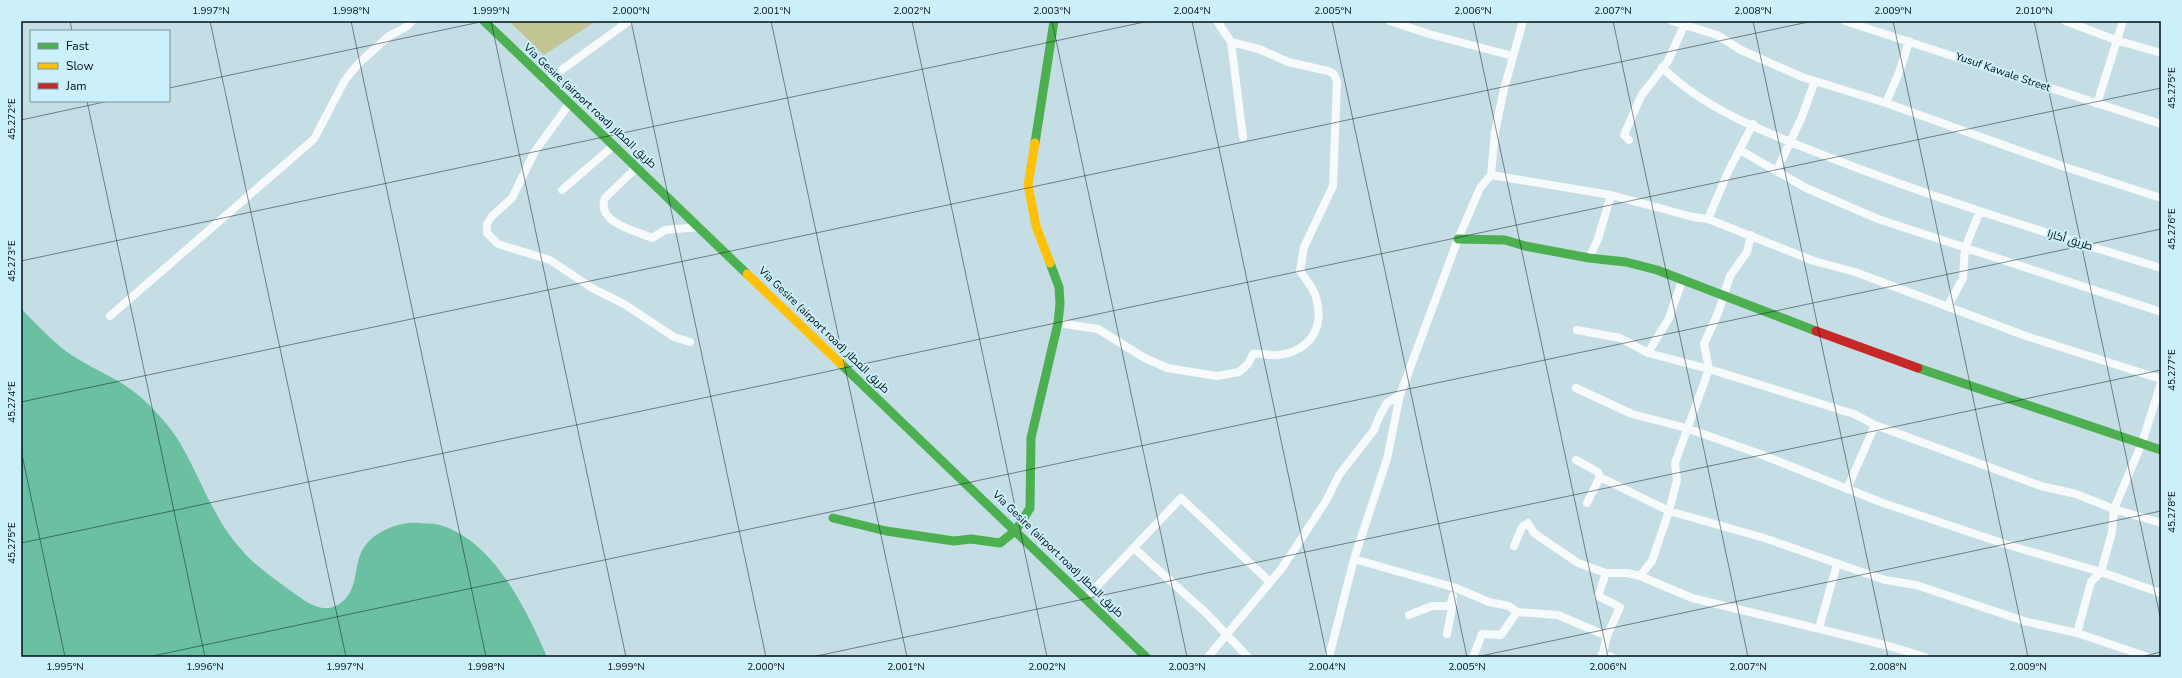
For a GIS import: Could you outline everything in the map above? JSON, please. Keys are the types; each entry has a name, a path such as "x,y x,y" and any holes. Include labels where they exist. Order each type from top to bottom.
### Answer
{"street":[{"path":"110,316 314,139 345,80 359,62 389,36 406,27 412,21"},
{"name":"Via Gesire (airport road) طريق المطار","path":"484,21 545,82 570,103 613,146 637,167 1016,530 1146,657"},
{"path":"545,82 629,21"},
{"path":"833,518 886,531 954,541 971,539 1000,543 1016,530 1030,508 1031,438 1058,323 1060,304 1059,288 1036,226 1028,185 1054,21"},
{"path":"1217,21 1231,42 1243,137"},
{"path":"1390,21 1429,34 1514,56"},
{"path":"1329,657 1354,559 1387,459 1400,395 1458,239 1480,188 1491,175 1495,132 1523,21"},
{"path":"1672,21 1685,23 1717,35 1741,50 1815,81 1886,103 2062,166 2161,198"},
{"name":"Yusuf Kawale Street","path":"1845,21 2161,124"},
{"path":"2065,21 2116,40 2161,53"},
{"path":"2097,104 2123,21"},
{"path":"1629,140 1624,135 1630,118 1641,96 1668,61 1685,23"},
{"path":"1886,103 1900,70 1909,41"},
{"path":"1058,323 1098,329 1143,357 1167,368 1217,376 1239,372 1248,364 1253,354 1277,356 1299,349 1313,338 1318,326 1320,313 1316,296 1300,271 1304,247 1333,186 1337,82 1334,74 1328,71 1288,62 1258,49 1231,42"},
{"name":"طريق أكارا","path":"1662,67 1672,78 1707,103 1790,142 1887,180 2161,268"},
{"path":"1777,170 1801,119 1815,81"},
{"path":"570,103 535,151 512,198 492,216 487,224 487,233 498,244 550,260 592,288 624,304 674,337 690,342"},
{"path":"1708,219 1753,124"},
{"path":"562,190 613,146"},
{"path":"1740,150 1806,188 1843,205 1965,248 2161,312"},
{"path":"637,167 604,198 602,204 603,211 609,218 652,238 665,230 699,227"},
{"path":"1491,175 1611,195 1693,218 1708,219 1814,261 1841,267 2026,336 2161,378"},
{"path":"1589,258 1598,239 1611,195"},
{"path":"1948,306 1963,278 1965,248 1980,211"},
{"path":"1640,576 1652,561 1669,511 1677,480 1675,463 1686,428 1709,369 1704,344 1724,296 1730,276 1747,252 1751,235"},
{"path":"1458,239 1505,240 1525,246 1589,258 1626,262 1657,270 1682,281 1874,353 2161,450"},
{"path":"1648,353 1669,318 1682,281"},
{"path":"1577,330 1620,338 1648,353 1709,369 1854,414 1875,425 2041,486 2076,494 2114,509 2161,523"},
{"path":"2077,633 2090,582 2101,572 2112,532 2114,509 2142,443 2161,383"},
{"path":"1576,388 1632,414 1686,428 1760,454 1883,503 2008,545 2101,572 2161,593"},
{"path":"1208,657 1282,568 1326,501 1339,475 1374,430 1380,415 1388,403 1400,395"},
{"path":"1846,489 1875,425"},
{"path":"1576,460 1598,472 1600,477 1669,511 1764,538 1885,580 1916,585 2024,621 2077,633 2148,657"},
{"path":"1587,503 1600,477"},
{"path":"1085,599 1181,498 1270,582"},
{"path":"1514,546 1522,526 1528,523 1534,533 1578,563 1606,573 1627,573 1640,576 1692,598 1819,628 1925,657"},
{"path":"1134,548 1166,575 1227,634 1248,657"},
{"path":"1354,559 1456,588 1489,602 1509,606 1517,612 1558,615 1607,636"},
{"path":"1819,628 1837,564"},
{"path":"1606,573 1598,596 1620,607 1607,636 1602,656 1612,657"},
{"path":"1409,615 1432,606 1450,606 1456,588"},
{"path":"1447,634 1453,596"},
{"path":"1473,657 1482,634 1501,635 1517,612"}],"shaded area":[{"path":"509,21 596,21 544,55"},
{"path":"21,309 66,351 131,389 140,396 170,428 177,438 214,511 230,536 255,564 302,599 321,608 328,608 339,604 348,595 352,588 360,555 370,540 381,532 400,524 438,524 459,533 477,546 492,561 518,598 539,638 547,657 21,657"}],"traffic: fast":[{"path":"484,21 747,274"},
{"path":"1035,143 1054,21"},
{"path":"1458,239 1505,240 1525,246 1589,258 1626,262 1657,270 1816,331"},
{"path":"833,518 886,531 954,541 971,539 1000,543 1016,530 1030,508 1031,438 1058,323 1060,304 1059,287 1050,263"},
{"path":"841,364 1146,657"},
{"path":"1918,368 2161,450"}],"traffic: slow":[{"path":"1035,143 1028,185 1036,226 1050,263"},
{"path":"747,274 841,364"}],"traffic: jam":[{"path":"1816,331 1918,368"}]}
